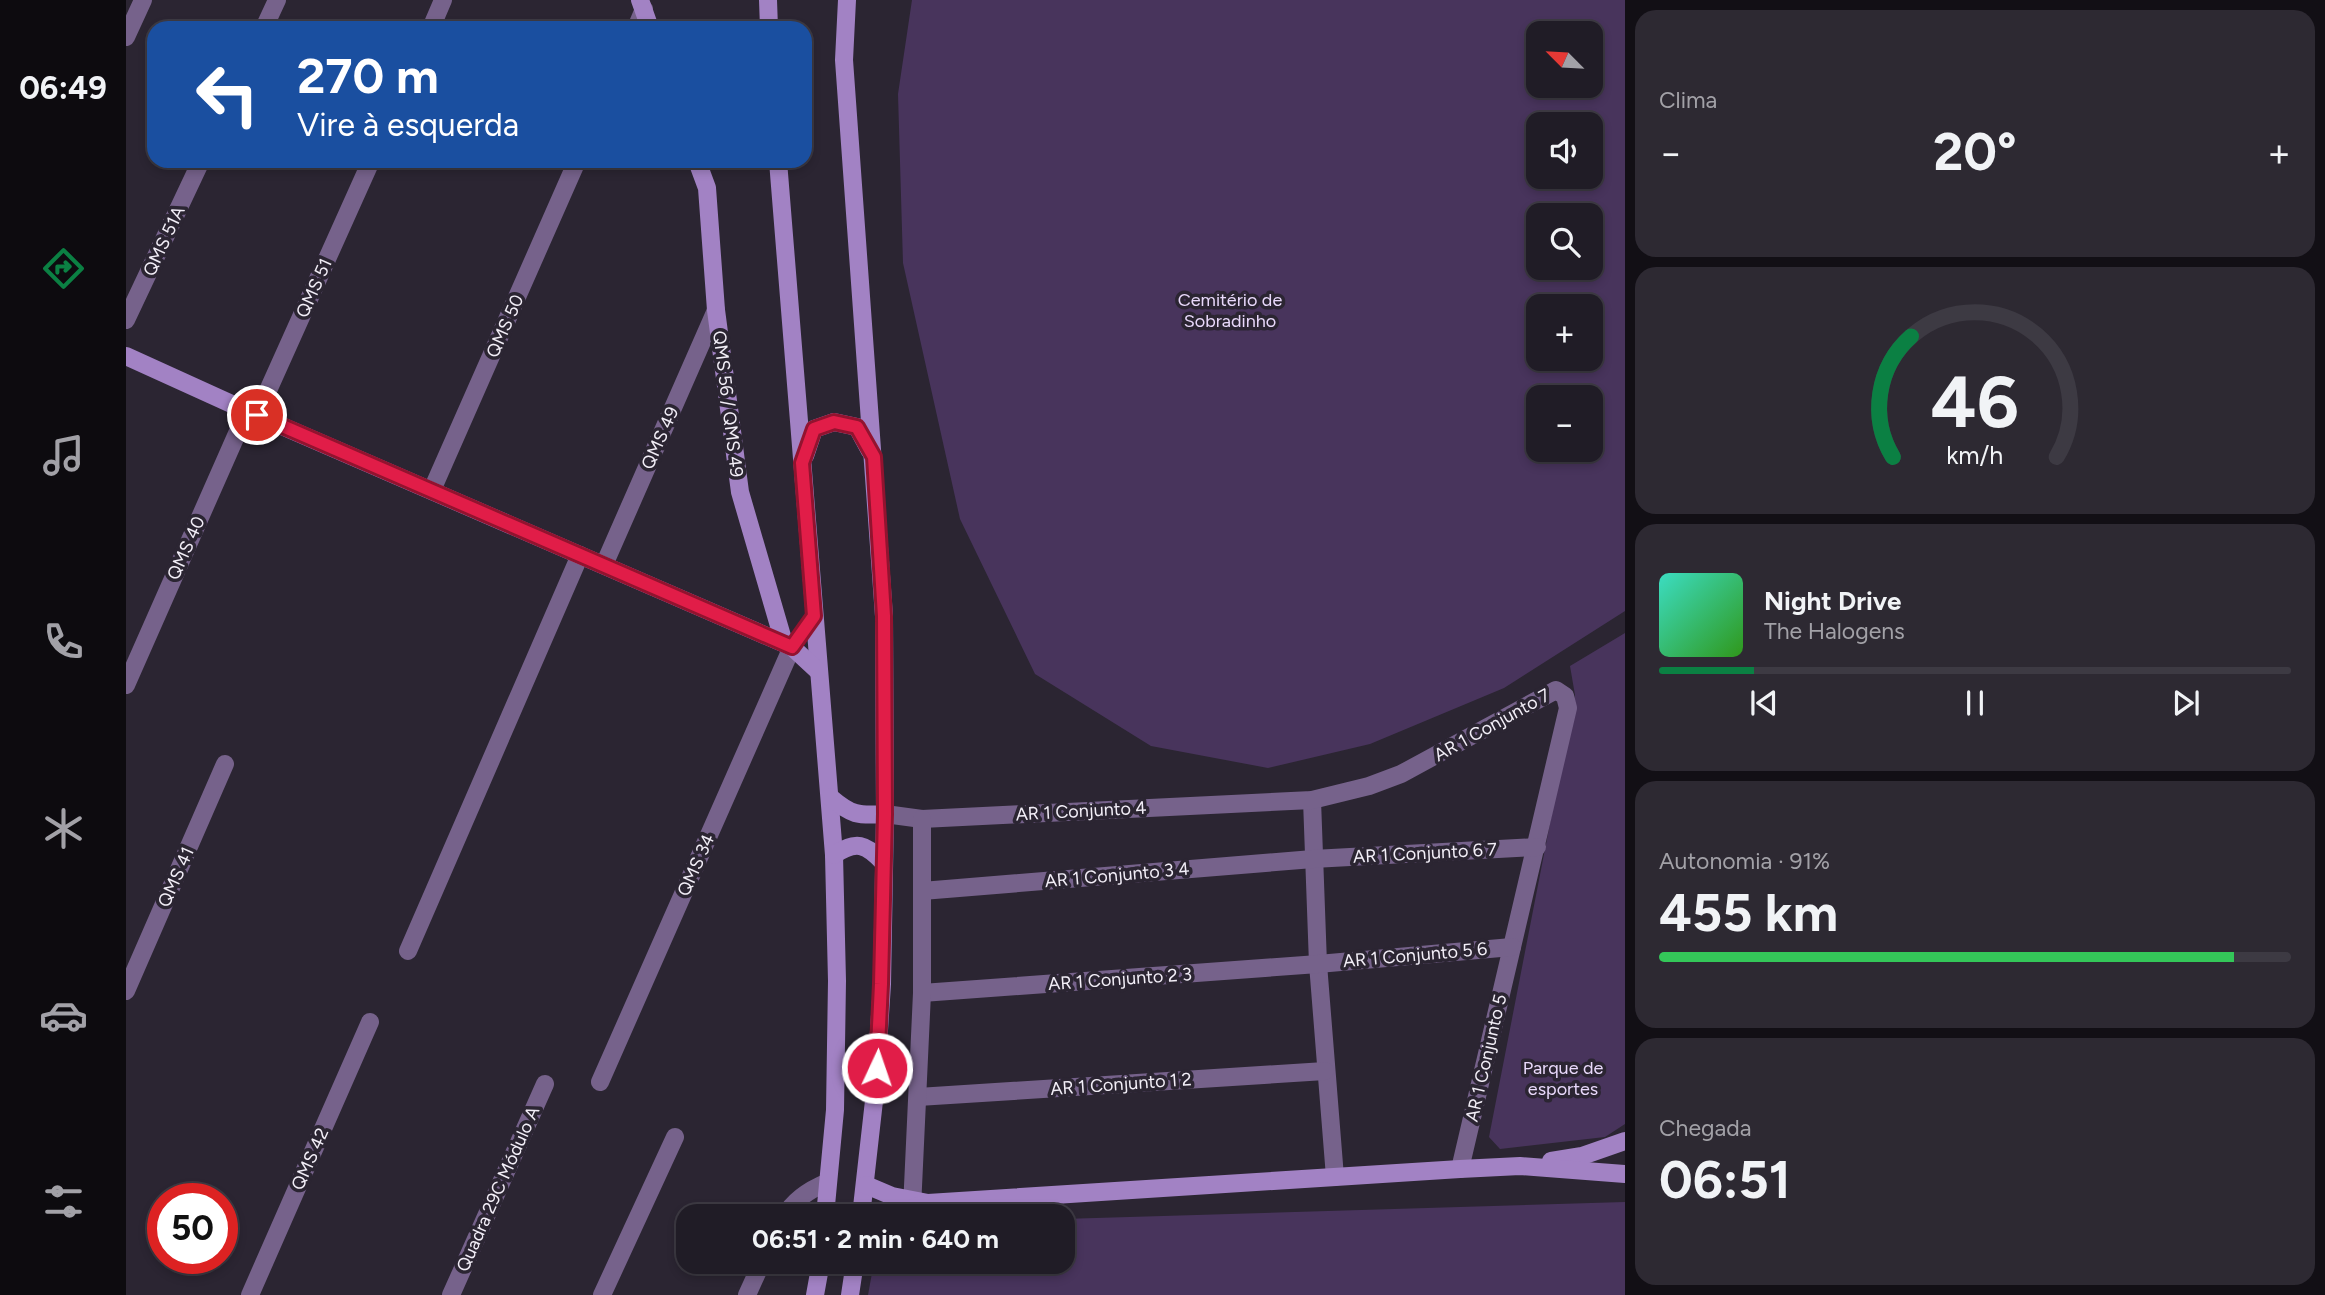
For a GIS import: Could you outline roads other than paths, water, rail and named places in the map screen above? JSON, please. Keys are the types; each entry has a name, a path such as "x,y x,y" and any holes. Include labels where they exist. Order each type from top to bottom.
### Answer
{"main road":[{"path":"768,0 769,21"},
{"path":"847,0 844,60 884,616 885,814 881,984 875,1092 863,1204"},
{"name":"QMS 56 / QMS 49","path":"700,168 707,188 716,310 740,492 788,645"},
{"path":"779,168 834,855 837,981 835,1110 826,1204"},
{"path":"126,356 788,645 819,672"},
{"path":"802,463 814,429 834,422 857,427 874,457"},
{"path":"788,645 814,616"},
{"path":"830,797 846,811 860,816 885,814"},
{"path":"834,855 844,848 860,846 870,849 883,862"},
{"path":"866,1185 917,1204 1520,1166 1582,1156 1625,1141"},
{"path":"1625,1147 1625,1169"},
{"path":"1520,1166 1625,1174"},
{"path":"816,1295 819,1274"},
{"path":"850,1295 853,1274"}],"street":[{"path":"126,37 143,0"},
{"path":"267,21 277,0"},
{"path":"434,21 443,0"},
{"name":"QMS 51A","path":"126,320 198,168"},
{"name":"QMS 51","path":"252,413 368,168"},
{"name":"QMS 50","path":"432,490 574,168"},
{"name":"QMS 49","path":"604,565 716,310"},
{"name":"QMS 40","path":"126,685 252,413"},
{"path":"408,951 580,555"},
{"name":"QMS 34","path":"600,1083 788,645"},
{"name":"AR 1 Conjunto 7","path":"1312,800 1369,786 1401,774 1556,690 1565,696 1568,708 1537,847"},
{"name":"QMS 41","path":"126,991 225,764"},
{"path":"1312,800 1318,964 1335,1177"},
{"name":"AR 1 Conjunto 4","path":"885,814 922,819 1312,800"},
{"path":"917,1204 922,993 922,819"},
{"name":"AR 1 Conjunto 6 7","path":"1313,859 1537,847"},
{"name":"AR 1 Conjunto 5","path":"1460,1169 1537,847"},
{"name":"AR 1 Conjunto 3 4","path":"922,891 1313,859"},
{"name":"AR 1 Conjunto 5 6","path":"1318,964 1512,947"},
{"name":"AR 1 Conjunto 2 3","path":"922,993 1318,964"},
{"name":"QMS 42","path":"250,1295 370,1022"},
{"name":"AR 1 Conjunto 1 2","path":"918,1097 1325,1072"},
{"name":"Quadra 29C Módulo A","path":"451,1295 545,1084"},
{"path":"602,1295 675,1137"},
{"path":"793,1204 812,1188 828,1182"},
{"path":"747,1295 757,1274"}],"park label":[{"name":"Cemitério de Sobradinho","path":"1230,310"},
{"name":"Parque de esportes","path":"1563,1078"}]}
